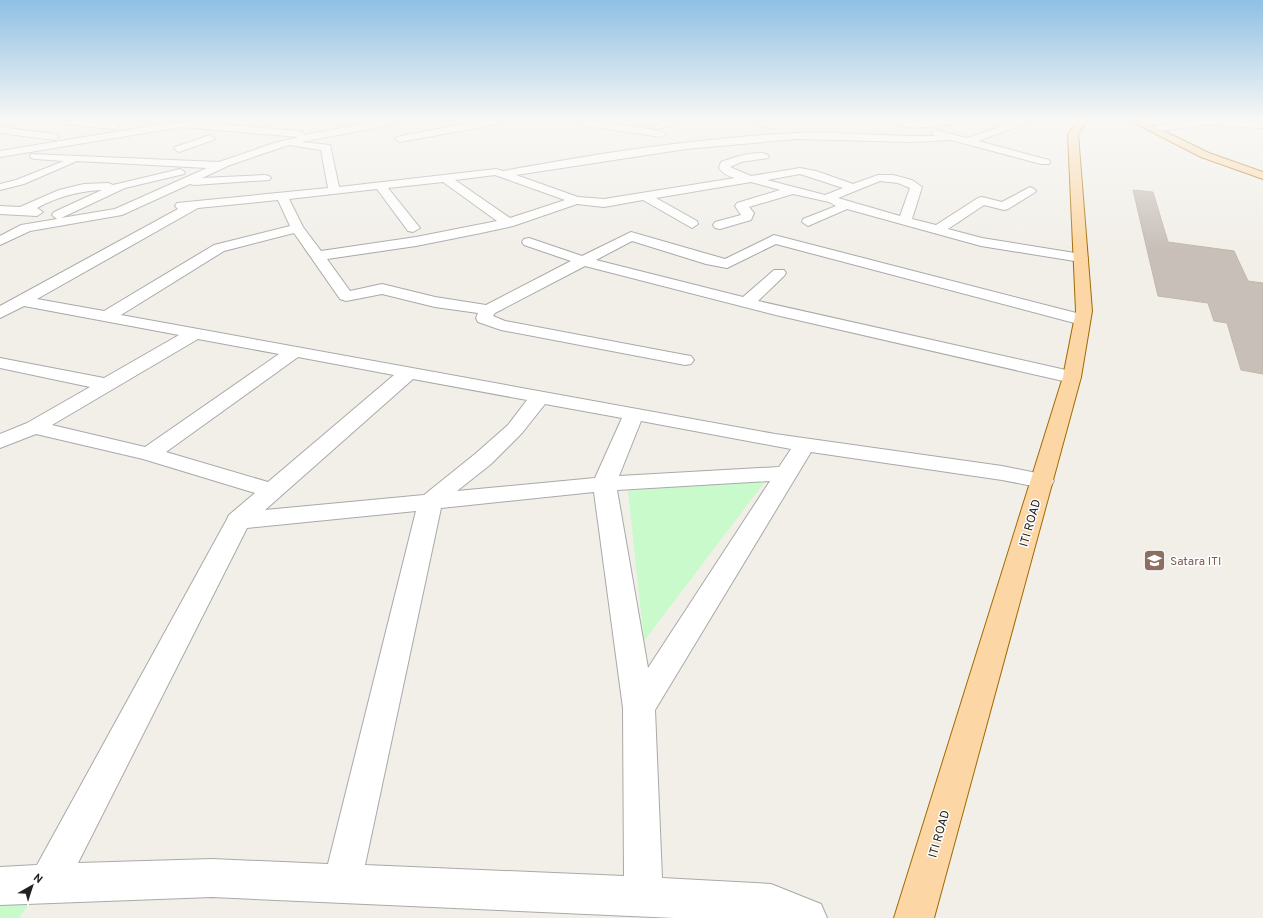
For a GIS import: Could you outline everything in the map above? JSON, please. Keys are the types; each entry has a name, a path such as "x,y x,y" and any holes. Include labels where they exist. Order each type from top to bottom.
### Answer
{"main road":[{"name":"ITI ROAD","path":"914,918 1072,377 1084,311 1075,164"},
{"path":"1229,164 1263,176"},
{"path":"1245,164 1263,170"}],"street":[{"path":"0,187 32,177 64,164"},
{"path":"180,164 218,166"},
{"path":"118,212 179,183 224,164"},
{"path":"329,164 334,191"},
{"path":"503,174 563,164"},
{"path":"726,164 724,168 728,172 748,179 794,190 981,242 1081,258"},
{"path":"23,211 52,195 63,192 121,186 185,171 218,166"},
{"path":"26,228 118,212 334,191 496,172 576,200 604,203 804,171 854,188"},
{"path":"0,175 32,177"},
{"path":"179,183 265,178"},
{"path":"445,178 508,223"},
{"path":"826,199 882,178 892,178 916,187 905,221"},
{"path":"0,240 121,186"},
{"path":"380,186 413,228"},
{"path":"704,186 741,206 748,213 747,217 720,225"},
{"path":"741,206 794,190"},
{"path":"938,230 982,200 1004,206 1030,191"},
{"path":"282,196 297,228 346,296 382,289 435,302 488,310 632,236 711,261 727,264 774,239 1082,320"},
{"path":"644,196 692,224"},
{"path":"318,256 401,243 508,223 544,213 576,200"},
{"path":"0,313 196,204"},
{"path":"808,222 840,209 844,205"},
{"path":"0,210 62,213"},
{"path":"459,221 497,215"},
{"path":"399,230 428,226"},
{"path":"106,316 219,248 297,228"},
{"path":"529,242 584,261 670,283 1072,377"},
{"path":"670,283 711,261"},
{"path":"747,302 779,273"},
{"path":"21,302 106,316 408,373 805,443 1042,480"},
{"path":"488,310 484,318 501,326 685,360"},
{"path":"0,442 34,427 196,333"},
{"path":"149,454 296,351"},
{"path":"0,363 106,384"},
{"path":"48,883 238,521 408,373"},
{"path":"342,884 430,502 483,459 515,429 541,396"},
{"path":"634,413 604,484 639,708 643,897"},
{"path":"34,427 149,454 273,490"},
{"path":"639,708 805,443"},
{"path":"238,521 604,484 786,472"},
{"path":"0,886 212,878 771,904 807,918"}],"green space":[{"path":"767,479 644,641 628,491"},
{"path":"0,900 30,903 19,918 0,918"}],"building":[{"path":"1133,190 1153,192 1168,242 1234,251 1248,281 1263,283 1263,374 1241,370 1227,323 1214,321 1208,303 1158,296"}],"place":[{"name":"Satara ITI","path":"1154,561"}]}
